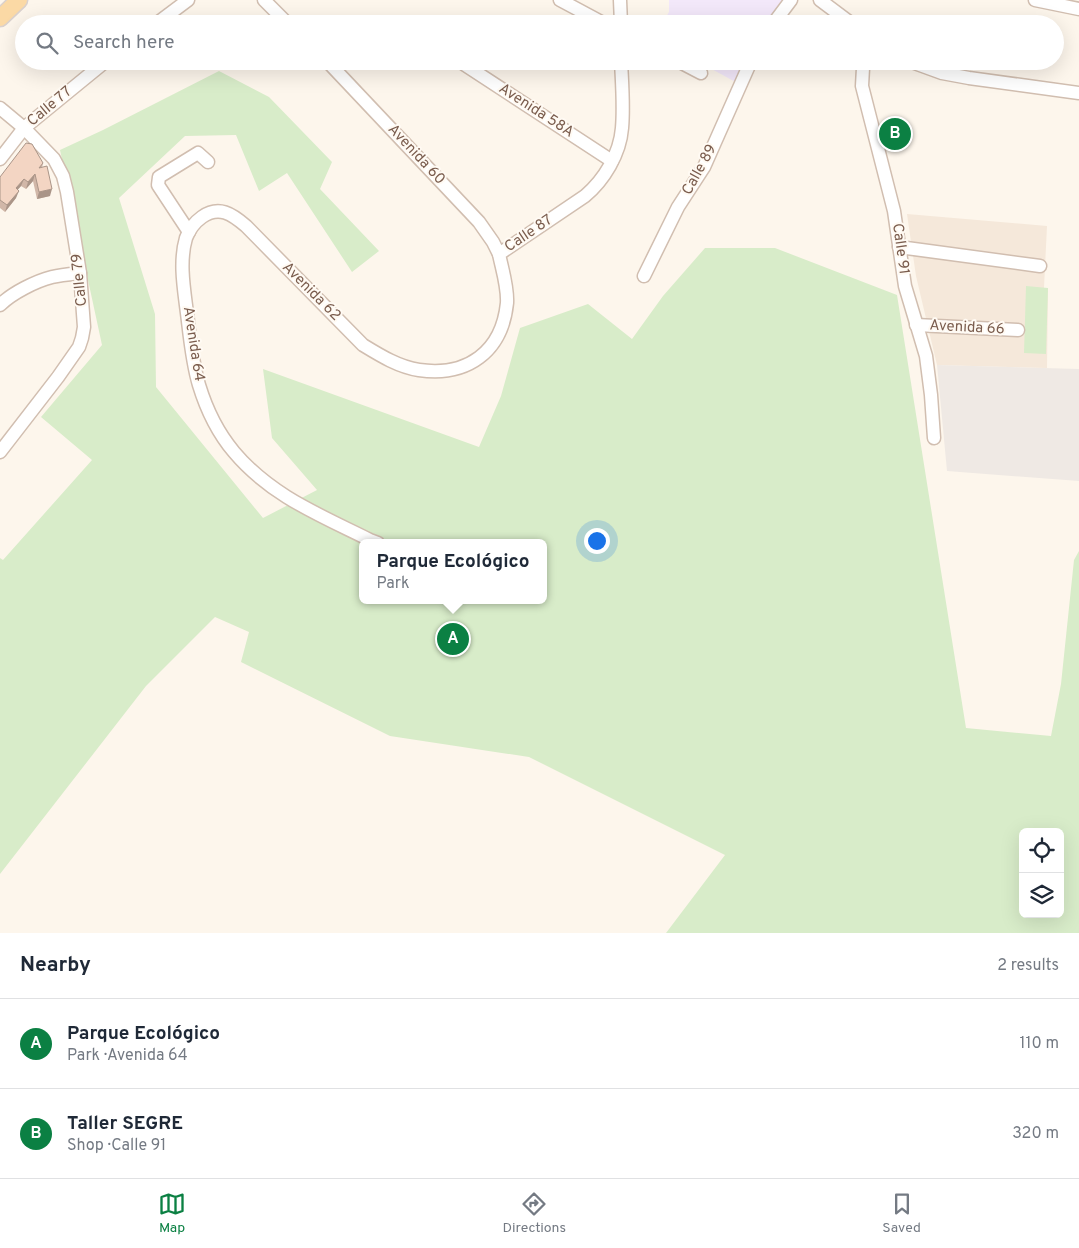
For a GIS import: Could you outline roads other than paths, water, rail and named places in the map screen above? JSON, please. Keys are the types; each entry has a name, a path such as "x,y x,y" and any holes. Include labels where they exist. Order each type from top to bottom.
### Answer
{"main road":[{"path":"0,18 19,0"}],"street":[{"path":"168,15 188,0"},
{"path":"264,0 279,15"},
{"path":"560,0 588,15"},
{"path":"620,0 621,15"},
{"path":"780,15 791,0"},
{"path":"820,0 840,15"},
{"path":"1035,0 1079,9"},
{"name":"Calle 77","path":"0,159 24,128 95,70"},
{"name":"Avenida 60","path":"340,70 479,222 499,254"},
{"name":"Avenida 58A","path":"473,70 612,161"},
{"name":"Calle 87","path":"418,370 442,371 474,362 486,352 497,337 507,302 499,254 585,196 595,188 603,177 619,145 622,129 621,70"},
{"path":"695,70 701,73"},
{"name":"Calle 89","path":"644,276 678,207 704,167 747,70"},
{"name":"Calle 91","path":"862,70 862,86 894,211 905,286 926,356 934,438"},
{"path":"934,70 951,75 1079,94"},
{"name":"Calle 79","path":"0,108 24,128 54,159 62,176 68,192 80,273 84,327 79,347 58,378 0,452"},
{"path":"189,232 158,185 159,177 198,153 208,162"},
{"name":"Avenida 62","path":"208,213 216,211 225,212 234,216 246,226 363,346 399,364 418,370"},
{"name":"Avenida 64","path":"208,213 192,226 186,236 182,265 189,334 198,385 208,409 220,432 233,450 260,479 295,503 368,539"},
{"path":"899,247 1040,266"},
{"path":"0,305 20,291 36,284 51,278 80,273"},
{"name":"Avenida 66","path":"916,325 1018,330"}],"place":[{"name":"Taller SEGRE","path":"895,134"},
{"name":"Parque Ecológico","path":"453,639"}]}
